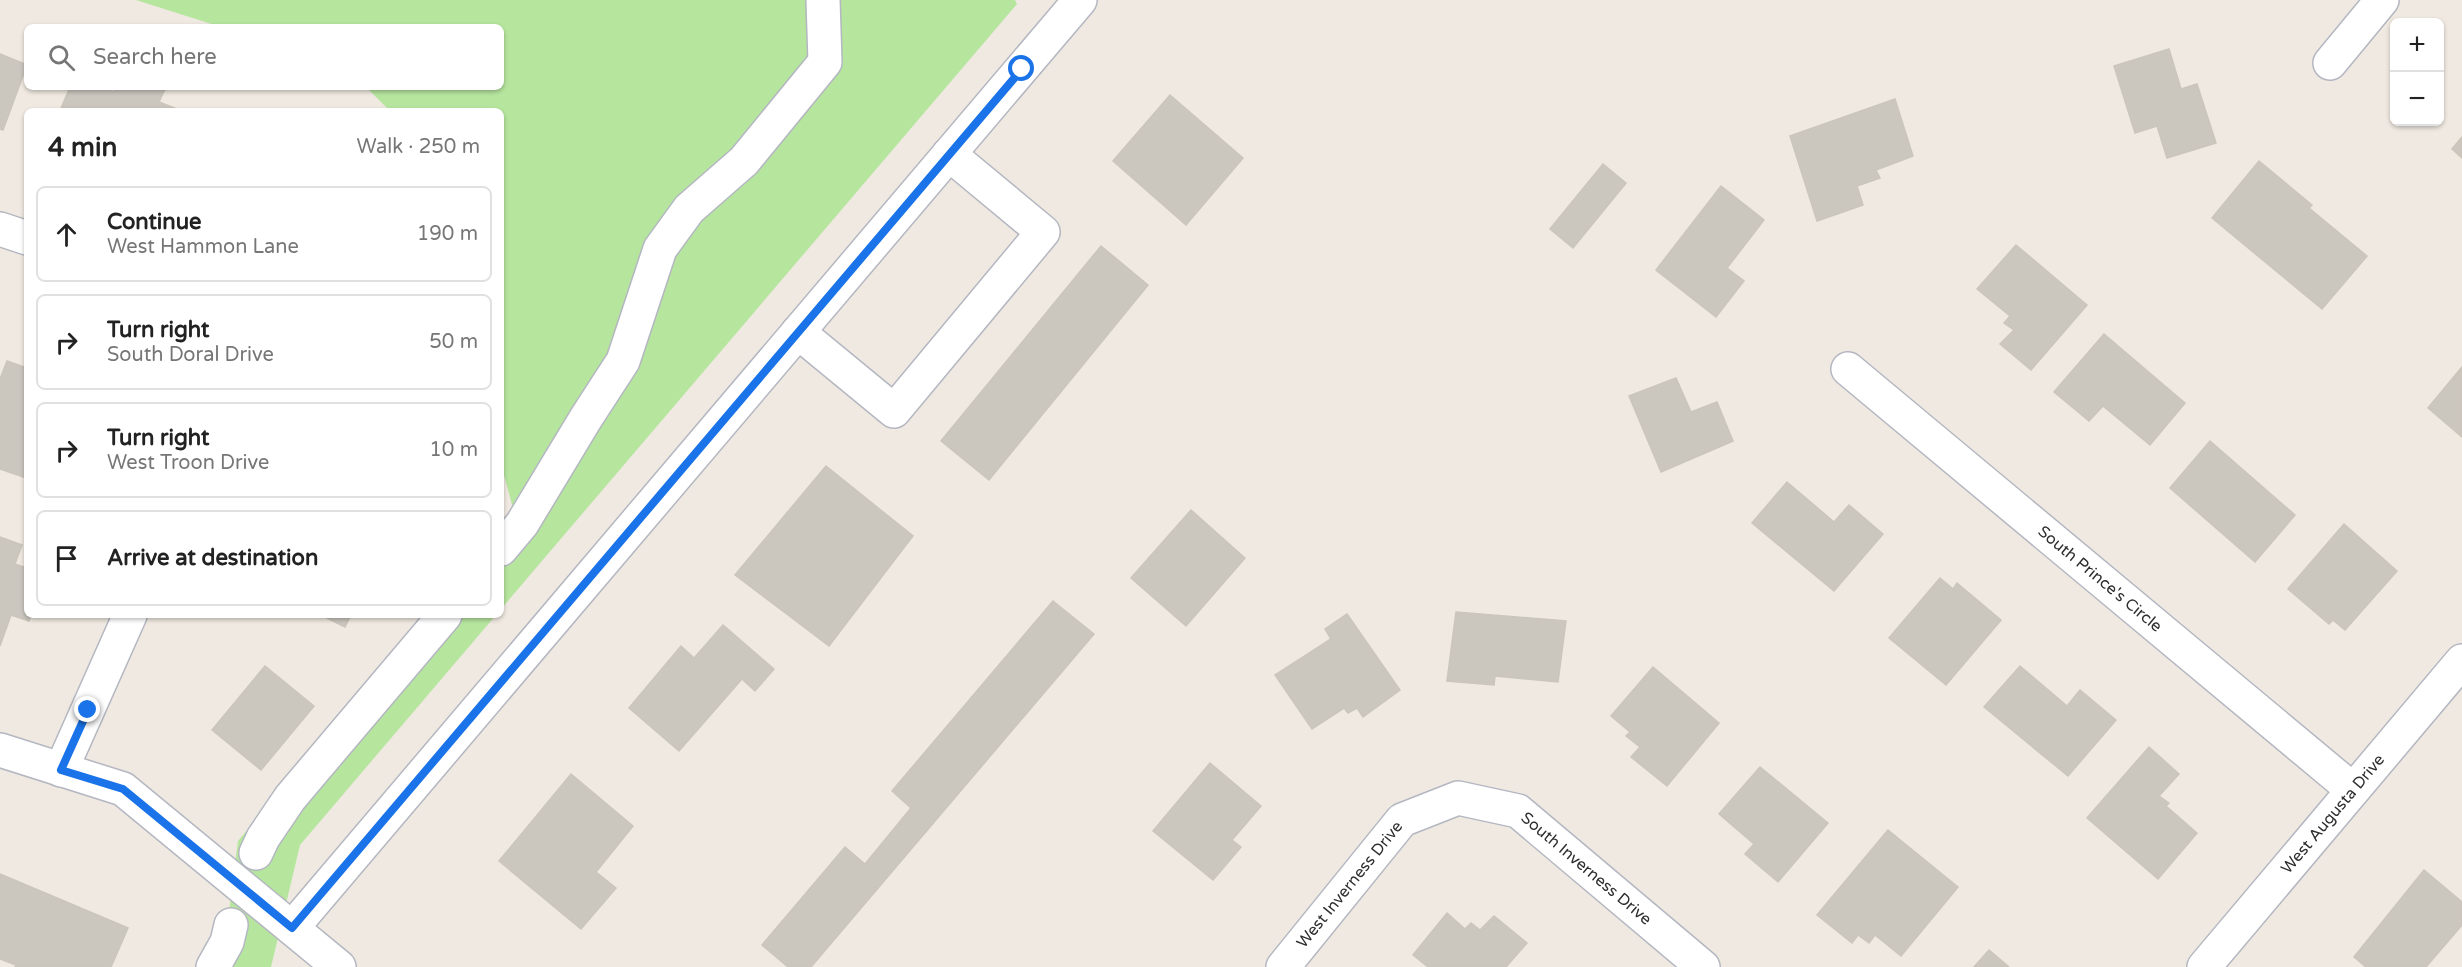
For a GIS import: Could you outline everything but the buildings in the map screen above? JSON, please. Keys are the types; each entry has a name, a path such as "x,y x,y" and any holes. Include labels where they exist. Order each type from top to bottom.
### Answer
{"street":[{"path":"504,545 522,524 623,362 660,249 689,209 744,161 825,62 823,0"},
{"path":"292,928 1080,0"},
{"path":"2330,63 2382,0"},
{"path":"798,332 894,411 1043,232 949,154"},
{"path":"0,229 24,237"},
{"name":"South Prince's Circle","path":"1848,369 2353,790"},
{"path":"61,770 129,618"},
{"path":"256,853 263,838 290,798 442,618"},
{"name":"West Augusta Drive","path":"2204,967 2462,661"},
{"path":"0,750 123,789 339,967"},
{"name":"West Inverness Drive","path":"1283,967 1402,820 1458,798"},
{"name":"South Inverness Drive","path":"1458,798 1518,811 1702,967"},
{"path":"213,967 227,942 231,926"}],"green space":[{"path":"136,0 1015,0 1017,4 504,605 504,524 514,512 504,475 504,108 387,108 369,90 504,90 504,24 212,24"},
{"path":"424,618 493,618 300,845 271,967 203,967 226,936 238,841"}],"route":[{"path":"88,710 61,770 123,789 292,928 1022,69"}]}
